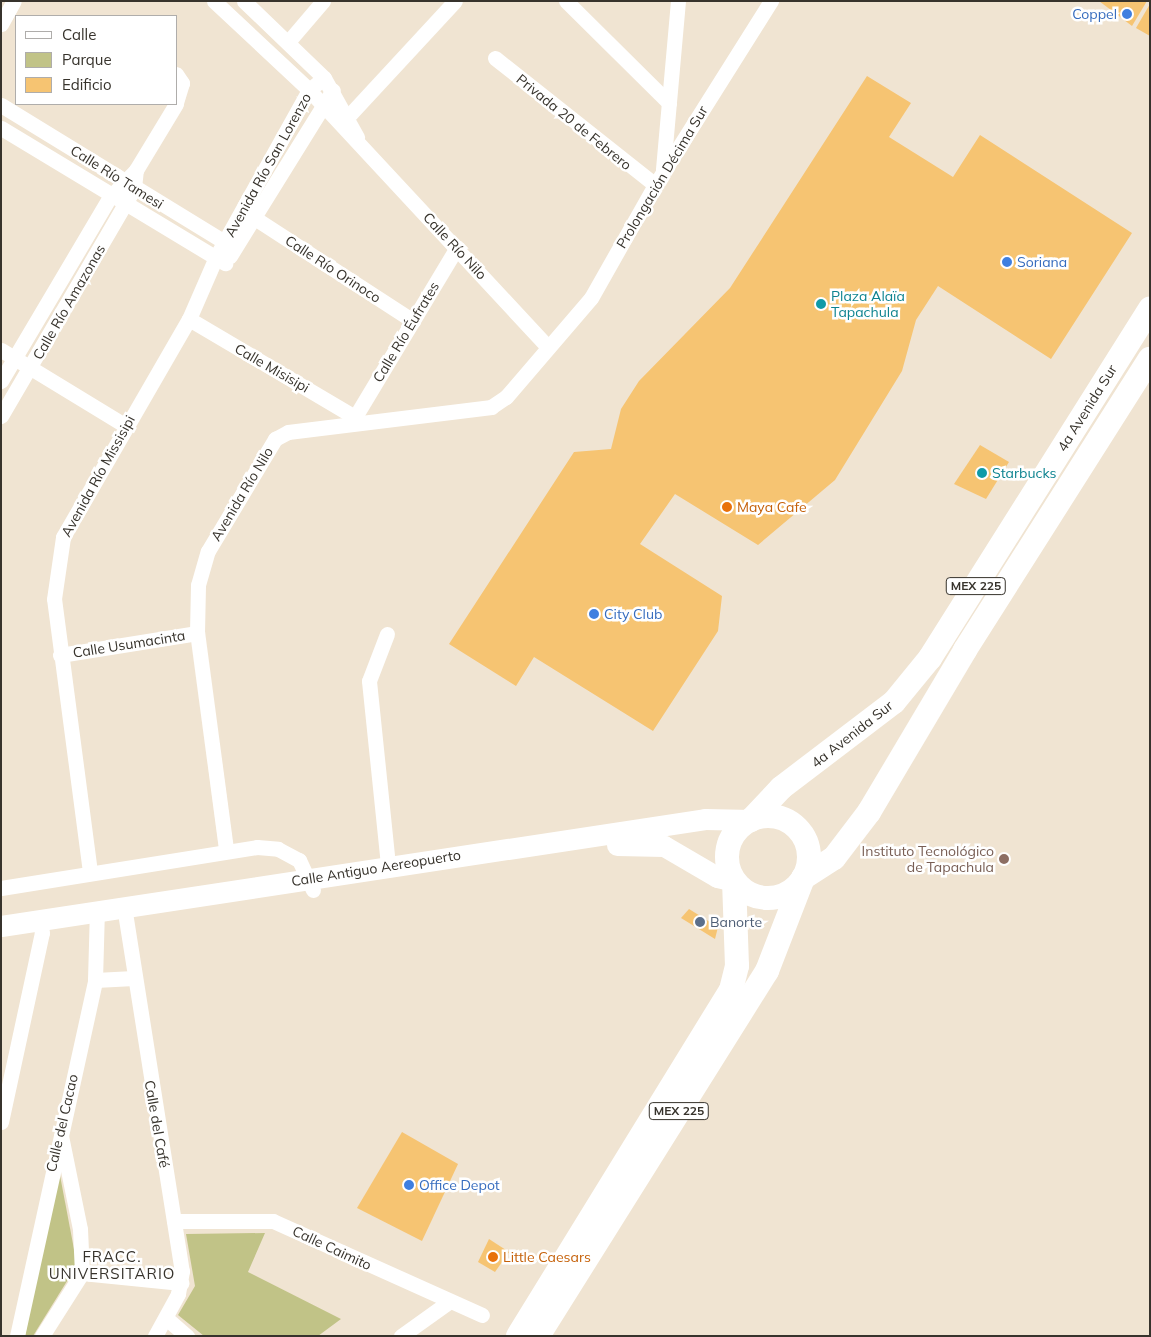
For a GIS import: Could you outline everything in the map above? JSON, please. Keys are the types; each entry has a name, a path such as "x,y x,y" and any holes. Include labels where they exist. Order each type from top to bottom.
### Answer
{"main road":[{"name":"4a Avenida Sur","path":"751,820 781,788 894,702 930,658 1150,308"},
{"name":"4a Avenida Sur","path":"803,878 834,858 869,812 1150,359"},
{"path":"776,818 798,830 809,853 803,878 795,888 770,898 756,897 734,881 727,861 730,840 751,820 776,818"},
{"name":"Calle Antiguo Aereopuerto","path":"311,884 388,865 705,819 751,820"},
{"name":"Calle Antiguo Aereopuerto","path":"1,926 41,926 311,884 641,843 664,846 717,877 734,881"},
{"name":"MEX 225","path":"538,1336 767,971 803,878"},
{"name":"MEX 225","path":"518,1336 731,990 737,966 734,881"},
{"name":"Calle Antiguo Aereopuerto","path":"1,940 41,926"}],"street":[{"path":"1,24 14,1"},
{"name":"Calle Río Nilo","path":"214,1 322,104 345,120"},
{"name":"Calle Río Nilo","path":"244,1 288,42 328,84 345,120 361,145 548,347"},
{"path":"288,42 323,1"},
{"path":"345,120 455,1"},
{"path":"566,1 669,103"},
{"path":"659,179 669,103 678,1"},
{"name":"Prolongación Décima Sur","path":"548,347 591,298 659,179 771,1"},
{"name":"Privada 20 de Febrero","path":"495,58 659,179"},
{"path":"178,77 182,83 178,96"},
{"name":"Avenida Río San Lorenzo","path":"220,260 309,90 328,84"},
{"name":"Avenida Río San Lorenzo","path":"229,245 253,217 322,104 328,84"},
{"path":"128,184 175,105"},
{"name":"Calle Río Tamesi","path":"2,108 229,245"},
{"name":"Calle Río Tamesi","path":"1,128 110,197 220,260"},
{"name":"Calle Río Amazonas","path":"1,381 8,354 110,197 128,184"},
{"name":"Calle Río Amazonas","path":"1,416 31,368 125,205 128,184"},
{"name":"Calle Río Orinoco","path":"253,217 413,321"},
{"name":"Calle Río Éufrates","path":"356,421 457,247"},
{"name":"Avenida Río Missisipi","path":"90,872 54,598 63,537 189,319 220,260"},
{"name":"Calle Misisipi","path":"189,319 356,421"},
{"name":"Avenida Río Nilo","path":"226,849 197,633 198,585 208,551 275,439 288,432 356,421 491,407 506,397 548,347"},
{"path":"8,354 126,426"},
{"name":"Calle Usumacinta","path":"60,655 197,633"},
{"path":"387,634 369,681 388,865"},
{"path":"1,888 226,849 278,849 299,860 311,884"},
{"name":"Calle del Café","path":"125,913 174,1221 181,1283 166,1318 155,1336"},
{"name":"Calle del Cacao","path":"17,1336 60,1129 95,980 98,917"},
{"path":"1,1122 41,926"},
{"path":"95,980 134,978"},
{"path":"42,1336 82,1273 80,1229 60,1129"},
{"name":"Calle Caimito","path":"174,1221 273,1221 482,1315"},
{"path":"82,1273 181,1283"},
{"path":"401,1336 450,1302"},
{"path":"166,1318 187,1336"}],"green space":[{"path":"58,1165 77,1265 33,1336 25,1336"},
{"path":"265,1233 248,1272 341,1319 318,1336 204,1336 178,1315 195,1286 186,1234"}],"building":[{"name":"Coppel","path":"1099,1 1147,1 1132,26"},
{"path":"1150,4 1150,36 1136,28"},
{"path":"867,76 911,103 889,137 953,177 980,135 1132,233 1051,359 938,286 916,320 902,371 835,480 758,545 675,494 640,544 722,596 718,631 653,731 534,657 516,686 449,644 574,452 611,449 621,409 639,381 730,288"},
{"name":"Starbucks","path":"980,445 1009,462 986,499 954,484"},
{"name":"Banorte","path":"689,909 718,927 715,939 681,918"},
{"name":"Office Depot","path":"402,1132 458,1164 422,1241 357,1208"},
{"name":"Little Caesars","path":"489,1239 509,1252 495,1272 478,1262"}],"place":[{"name":"Coppel","path":"1127,14"},
{"name":"Soriana","path":"1007,262"},
{"name":"Plaza Alaïa Tapachula","path":"821,304"},
{"name":"Starbucks","path":"982,473"},
{"name":"Maya Cafe","path":"727,507"},
{"name":"City Club","path":"594,614"},
{"name":"Instituto Tecnológico de Tapachula","path":"1004,859"},
{"name":"Banorte","path":"700,922"},
{"name":"Office Depot","path":"409,1185"},
{"name":"Little Caesars","path":"493,1257"}],"district":[{"name":"FRACC. UNIVERSITARIO","path":"112,1264"}]}
